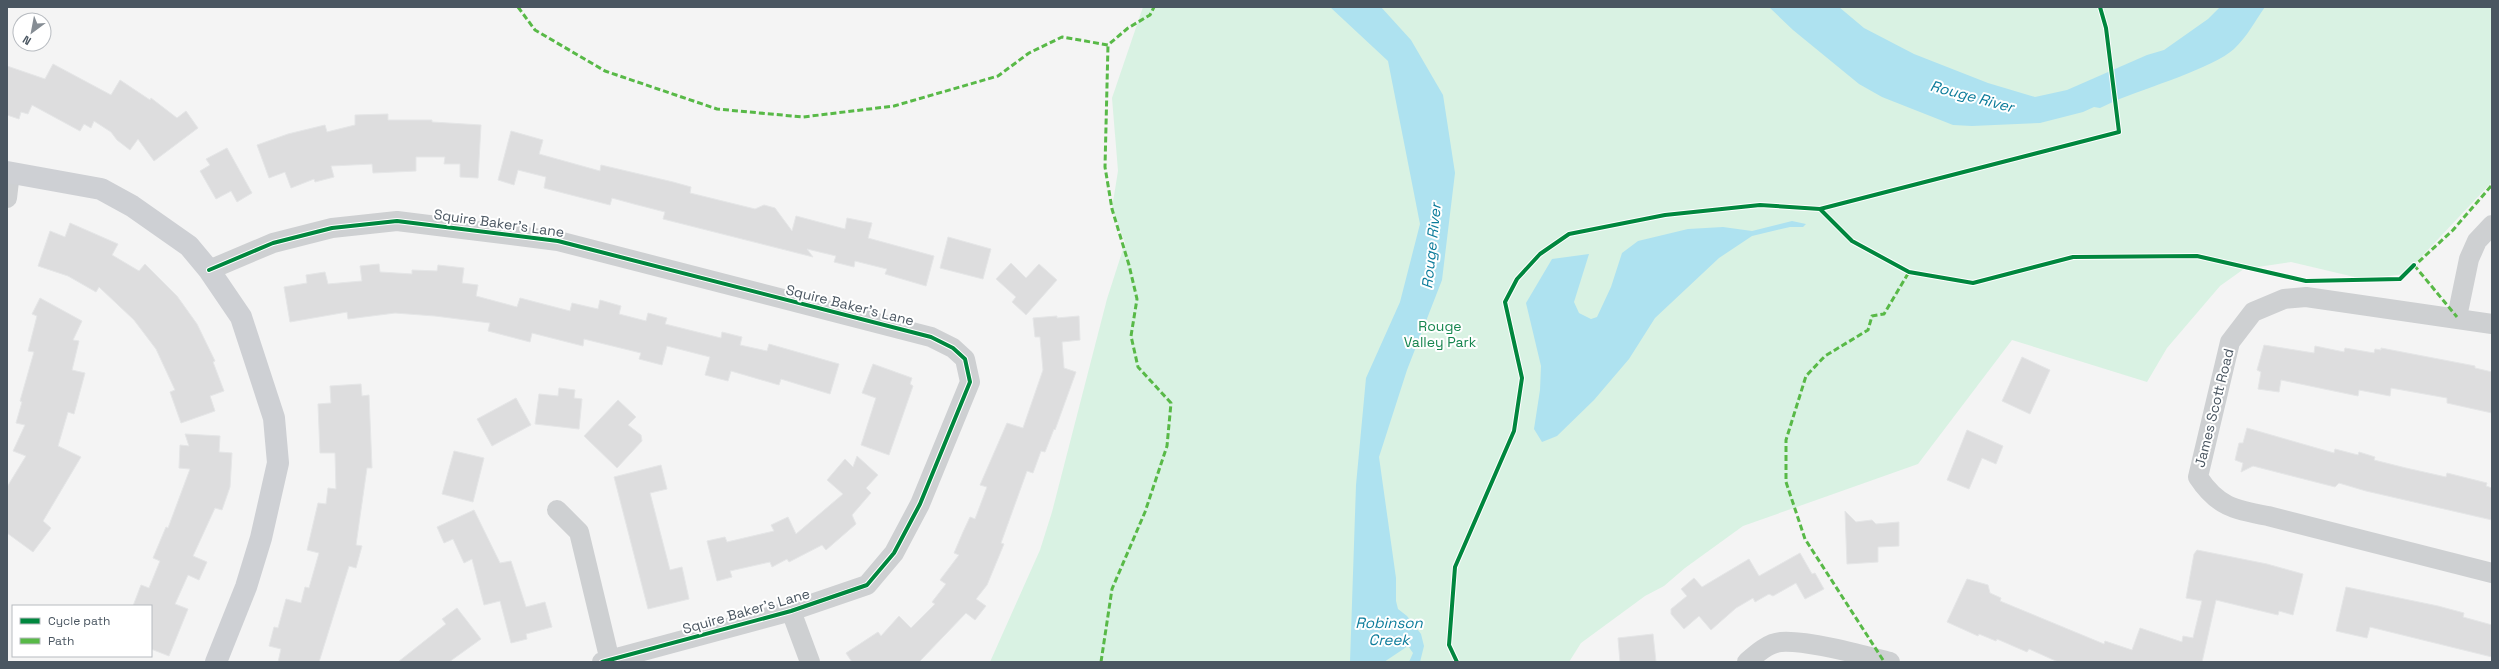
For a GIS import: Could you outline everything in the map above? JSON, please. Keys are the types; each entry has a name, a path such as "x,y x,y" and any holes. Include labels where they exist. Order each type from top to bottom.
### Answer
{"street":[{"path":"7,198 8,172 101,189 160,224 188,246 209,270 244,324 274,418 278,463 262,538 246,587 216,662"},
{"name":"Squire Baker's Lane","path":"209,270 274,243 332,228 397,221 558,241 931,337 953,348 966,359 970,382 920,504 894,553 867,585 791,611 606,661"},
{"path":"2457,317 2469,259 2477,241 2492,225"},
{"name":"James Scott Road","path":"2492,324 2457,317 2335,303 2306,297 2284,299 2253,312 2230,342 2198,477 2209,494 2241,511 2268,516 2492,573"},
{"path":"556,510 579,532 606,661"},
{"path":"791,611 810,662"},
{"path":"1746,662 1761,650 1780,642 1831,649 1885,661"}],"green space":[{"name":"Rouge Valley Park","path":"1143,7 2492,7 2492,182 2405,274 2363,279 2291,262 2251,268 2248,266 2220,286 2167,348 2147,382 2012,340 1918,464 1743,526 1685,568 1664,586 1645,596 1581,643 1569,662 990,662 1040,550 1052,512 1107,299 1125,243 1112,208 1118,171 1112,98"}],"water":[{"path":"1330,7 1381,7 1411,40 1443,95 1455,173 1442,280 1407,370 1379,457 1396,578 1396,601 1398,609 1407,616 1421,634 1424,646 1420,662 1409,662 1413,653 1408,646 1384,662 1350,662 1356,485 1366,378 1400,302 1420,224 1388,61"},
{"name":"Rouge River","path":"1769,7 1839,7 1864,28 1914,54 1988,83 2035,97 2067,90 2147,55 2164,50 2208,19 2220,7 2265,7 2247,34 2234,49 2211,63 2178,77 2100,108 2094,107 2083,112 2040,123 1972,126 1953,125 1882,97 1859,84 1793,30"},
{"path":"1792,221 1806,224 1803,227 1790,227 1752,236 1719,258 1655,318 1629,359 1594,400 1557,436 1542,442 1534,429 1540,390 1541,366 1526,303 1552,259 1589,254 1574,302 1579,313 1591,319 1597,317 1611,287 1622,253 1638,241 1688,229 1723,227 1752,231"}],"building":[{"path":"53,64 111,95 120,80 150,100 151,98 177,118 186,111 198,128 154,161 138,139 130,150 117,140 111,132 94,121 91,128 84,124 80,131 32,105 28,114 21,112 19,119 7,115 7,66 45,79"},
{"path":"388,114 388,120 432,120 432,122 481,125 478,178 460,177 460,164 444,164 445,157 416,157 416,171 373,173 372,164 331,166 334,177 315,182 314,179 291,188 285,172 269,178 257,145 288,134 325,125 327,132 355,125 355,115"},
{"path":"511,131 543,140 539,154 600,171 601,165 673,182 691,187 690,193 755,209 764,205 775,208 792,231 796,216 845,229 847,218 872,223 868,238 934,256 926,286 885,274 887,269 855,261 854,267 834,262 836,256 807,249 813,257 663,219 665,212 612,198 610,205 544,188 546,177 518,170 514,185 498,180"},
{"path":"227,148 252,193 237,202 231,191 216,199 200,171 210,165 206,159"},
{"path":"70,223 118,244 112,255 139,271 145,264 177,296 197,324 215,361 213,362 224,391 210,396 215,411 181,423 170,392 175,390 156,349 134,320 99,287 96,292 68,276 38,266 50,231 65,237"},
{"path":"948,237 991,249 983,279 940,268"},
{"path":"1011,263 1026,278 1039,264 1057,280 1026,315 1012,302 1016,297 996,279"},
{"path":"379,264 380,272 412,274 412,270 437,271 438,265 464,268 462,283 478,285 476,296 517,307 520,298 570,311 572,303 598,309 600,300 621,306 619,314 646,321 648,313 667,318 665,324 721,338 722,332 742,337 740,345 767,351 769,344 839,364 830,394 781,379 779,385 731,371 728,381 705,375 710,357 667,346 662,365 639,359 641,353 584,339 583,346 532,333 530,342 488,331 490,323 435,316 395,313 348,319 347,312 290,322 284,287 307,283 306,275 325,272 328,284 362,281 360,266"},
{"path":"40,298 82,321 73,340 79,341 72,370 85,373 74,414 68,412 58,446 81,457 43,521 51,528 33,552 7,533 7,487 26,456 13,451 25,425 16,423 22,402 20,401 34,352 28,351 37,316 32,314"},
{"path":"1057,316 1057,318 1079,316 1080,340 1062,342 1064,368 1076,372 1055,430 1054,429 1045,452 1041,451 1033,473 1027,471 1001,543 1004,544 987,585 976,599 986,606 975,620 966,613 919,662 852,662 846,653 878,632 881,636 899,616 911,628 935,604 932,602 946,584 940,580 959,555 954,553 970,517 975,519 987,487 980,485 1007,423 1023,428 1043,370 1040,337 1035,337 1033,318"},
{"path":"2264,345 2314,353 2315,346 2344,352 2345,348 2374,353 2375,349 2381,350 2381,348 2475,366 2475,368 2492,372 2492,413 2447,403 2447,398 2391,388 2390,396 2359,390 2358,396 2281,380 2279,392 2258,389 2261,372 2257,370"},
{"path":"2022,357 2050,370 2030,414 2002,401"},
{"path":"873,364 912,378 910,384 913,386 889,455 861,445 876,398 862,393"},
{"path":"361,384 362,396 369,395 372,468 367,468 356,545 362,546 356,568 349,566 319,662 278,662 281,649 269,646 274,627 278,628 286,599 301,603 305,587 309,588 319,553 307,550 318,503 326,504 328,488 336,489 335,453 320,453 318,404 331,403 330,386"},
{"path":"559,388 575,390 574,398 582,399 579,429 535,424 539,394 558,396"},
{"path":"516,398 531,425 492,446 477,419"},
{"path":"618,400 636,417 628,425 641,435 642,441 617,468 584,436"},
{"path":"2247,428 2334,453 2335,449 2358,455 2359,452 2375,457 2374,460 2406,468 2446,477 2447,473 2487,483 2486,486 2492,488 2492,520 2366,491 2339,483 2335,487 2253,466 2241,472 2243,463 2235,460 2239,443 2243,443"},
{"path":"1967,430 2003,446 1996,464 1982,458 1969,489 1947,480"},
{"path":"185,434 220,436 219,452 232,453 230,487 222,510 215,508 193,556 207,562 199,580 188,575 175,604 188,609 169,656 152,649 152,605 133,605 141,585 149,588 160,561 153,558 166,527 168,528 190,469 179,468 180,445 189,446"},
{"path":"454,451 484,458 473,502 442,494"},
{"path":"857,456 878,475 866,488 871,493 852,515 856,524 826,550 822,545 789,562 787,559 772,567 770,562 730,571 732,577 717,581 707,541 725,537 727,542 774,531 771,525 788,517 796,534 843,494 827,480 845,459 853,467"},
{"path":"661,465 667,489 650,493 670,570 682,567 689,599 648,609 614,477"},
{"path":"474,510 500,563 511,561 526,607 545,602 552,627 526,634 527,639 511,643 500,601 484,605 472,559 464,563 453,539 444,543 437,527"},
{"path":"1845,511 1856,522 1872,520 1876,524 1899,522 1899,546 1878,547 1878,562 1847,564"},
{"path":"2197,550 2267,564 2303,574 2293,615 2279,611 2278,615 2216,600 2202,662 2058,662 2029,649 2027,652 1997,639 1996,641 1979,634 1978,636 1947,622 1967,579 1988,585 1990,593 2001,598 2000,601 2104,644 2105,641 2132,650 2140,628 2182,642 2183,636 2193,638 2202,601 2186,598 2194,554"},
{"path":"1800,553 1812,574 1815,573 1824,589 1805,599 1796,583 1773,596 1769,594 1755,602 1753,598 1736,608 1711,630 1699,616 1684,629 1671,614 1671,609 1687,596 1681,589 1694,578 1702,587 1749,559 1759,576"},
{"path":"2346,587 2438,606 2464,613 2463,617 2492,625 2492,657 2370,627 2367,638 2336,631"},
{"path":"457,608 481,639 449,662 398,662 446,624 442,619"},
{"path":"1653,634 1656,662 1620,662 1618,638"}],"marked path":[{"path":"518,7 535,30 605,71 717,109 803,117 894,106 998,76 1029,53 1062,37 1108,45 1128,28 1150,15 1154,7"},
{"path":"1101,662 1112,589 1145,512 1167,446 1171,403 1138,367 1131,336 1137,299 1129,265 1112,209 1105,167 1108,45"},
{"path":"2412,268 2453,230 2492,185"},
{"path":"2414,265 2457,317"},
{"path":"1883,660 1805,539 1786,482 1786,440 1806,376 1825,356 1868,330 1872,316 1884,314 1909,272"}],"cycle path":[{"path":"1457,662 1449,645 1455,567 1514,431 1522,378 1505,302 1517,279 1540,254 1569,234 1665,215 1760,205 1820,209 2119,132 2106,28 2100,7"},
{"path":"1820,209 1852,241 1909,272 1973,283 2073,257 2197,256 2306,281 2400,279 2414,265"},
{"path":"209,270 273,243 332,228 397,221 558,241 931,337 953,348 965,359 970,382 920,504 894,553 867,585 791,611 602,662"}],"water label":[{"name":"Robinson Creek","path":"1389,630"}]}
